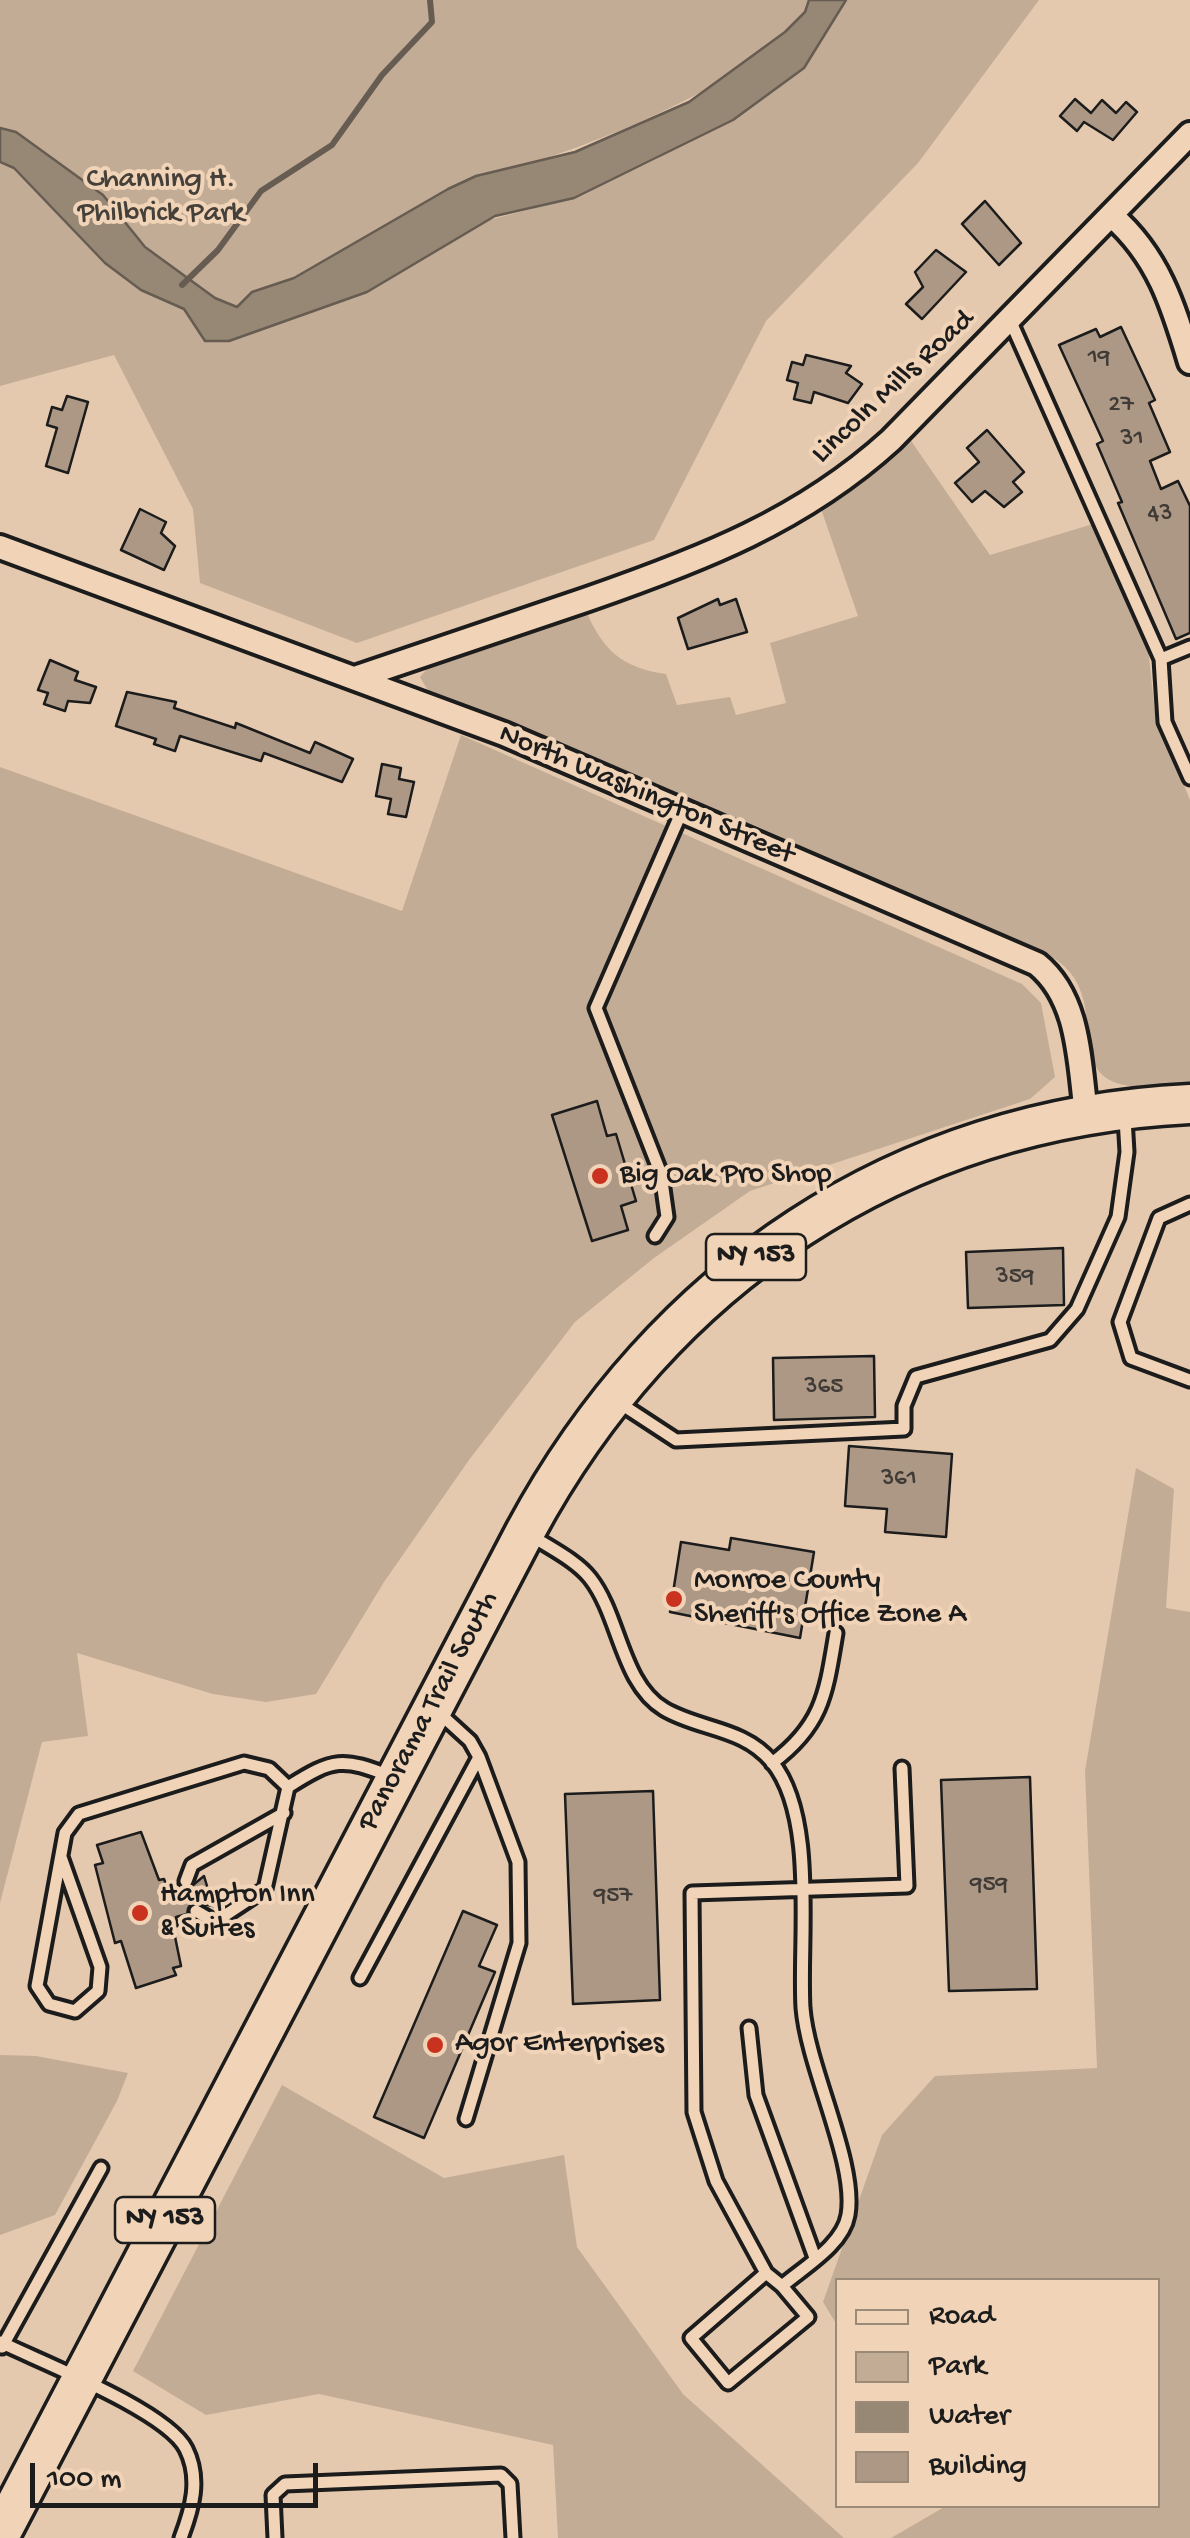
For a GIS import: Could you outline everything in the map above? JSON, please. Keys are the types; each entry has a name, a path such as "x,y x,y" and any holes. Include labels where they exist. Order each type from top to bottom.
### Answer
{"main road":[{"name":"NY 153","path":"1086,1113 1190,1104"},
{"name":"Panorama Trail South","path":"0,2536 525,1532 564,1463 611,1396 678,1323 729,1278 837,1202 944,1153 1086,1113"}],"street":[{"name":"Lincoln Mills Road","path":"354,678 703,558 788,518 860,469 1190,134"},
{"path":"1112,216 1132,234 1161,276 1190,362"},
{"name":"North Washington Street","path":"0,547 504,734 1037,964 1054,977 1068,1002 1086,1113"}],"lane":[{"path":"1010,320 1161,659 1166,722 1190,778"},
{"path":"1161,659 1190,647"},
{"path":"655,1236 667,1217 660,1174 596,1008 682,811"},
{"path":"611,1396 676,1440 904,1428 904,1406 916,1377 1050,1340 1077,1309 1118,1217 1127,1152 1124,1108"},
{"path":"1190,1204 1159,1218 1120,1322 1131,1358 1190,1380"},
{"path":"525,1532 588,1575 610,1609 636,1680 663,1709 733,1732 772,1762 796,1816 804,2010 810,2052 849,2199 840,2236 782,2286"},
{"path":"772,1762 797,1744 817,1717 836,1633"},
{"path":"433,1707 470,1741 480,1757 518,1862 520,1943 466,2119"},
{"path":"360,1978 480,1757"},
{"path":"196,1911 215,1922 266,1890 288,1788 330,1762 354,1762 396,1778"},
{"path":"61,1857 100,1967 98,1991 74,2010 48,2004 37,1986 65,1833 79,1814 244,1764 270,1770 288,1788"},
{"path":"766,2274 691,2338 728,2383 808,2317 782,2286 766,2274 742,2236 716,2181 694,2112 692,1893 907,1886 902,1768"},
{"path":"186,1881 192,1865 284,1813"},
{"path":"749,2028 756,2095 814,2258"},
{"path":"101,2168 1,2346 81,2380 158,2421 186,2448 196,2498 181,2538"},
{"path":"275,2538 274,2495 285,2484 501,2475 510,2484 513,2538"}],"green space":[{"name":"Channing H. Philbrick Park","path":"0,0 809,0 792,28 759,56 715,84 612,134 483,175 485,221 574,198 657,159 804,68 846,0 1039,0 918,163 766,321 654,540 357,643 200,583 193,509 114,355 0,386"},
{"path":"907,435 990,555 1093,524 1148,648 1155,713 1190,800 1190,1082 1128,1086 1101,1073 1092,1057 1081,993 1070,972 1047,954 1010,942 430,694 420,677 433,662 586,611 599,636 616,655 637,667 666,674 677,705 730,697 736,715 786,703 770,643 858,616 821,509"},
{"path":"461,735 1022,984 1041,1003 1055,1077 1030,1099 750,1191 654,1258 575,1322 469,1460 384,1582 316,1694 266,1702 213,1694 77,1653 88,1736 42,1742 0,1903 0,767 402,911"},
{"path":"1136,1468 1174,1489 1166,1608 1190,1612 1190,2538 891,2538 943,2508 1160,2508 1160,2278 835,2278 835,2322 823,2302 882,2135 935,2076 1097,2068 1085,1771"},
{"path":"0,2055 36,2056 128,2073 117,2101 55,2215 0,2235"},
{"path":"282,2085 444,2178 564,2155 577,2247 683,2394 844,2538 558,2538 553,2445 319,2394 206,2415 133,2371"}],"water":[{"path":"809,0 846,0 804,68 733,120 574,198 495,216 367,292 229,341 205,341 184,309 141,290 105,263 14,168 0,162 0,128 16,132 103,195 145,247 215,298 237,307 252,292 294,278 476,176 575,152 689,102 785,32 805,12"}],"building":[{"path":"1075,99 1091,113 1102,100 1116,113 1126,102 1137,112 1113,140 1084,122 1077,131 1060,116"},
{"path":"985,201 1021,243 999,265 962,224"},
{"path":"936,250 966,272 922,319 906,304 923,287 915,272"},
{"path":"1121,327 1155,400 1149,403 1170,452 1150,461 1161,489 1178,481 1190,506 1190,633 1176,639 1118,503 1122,502 1097,444 1103,441 1059,345 1096,329 1100,337"},
{"path":"806,355 851,366 846,373 862,384 848,403 814,392 811,403 794,399 798,383 787,380 792,362 803,365"},
{"path":"67,396 88,402 68,473 46,466 57,428 47,425 52,407 62,410"},
{"path":"987,430 1024,472 1013,482 1022,492 1004,507 985,491 972,502 955,483 979,462 967,448"},
{"path":"140,509 166,522 161,533 175,546 164,570 121,550"},
{"path":"718,599 720,605 736,599 747,632 688,649 678,618"},
{"path":"50,660 78,672 75,680 96,687 90,703 68,701 65,711 44,704 48,693 38,690"},
{"path":"127,692 176,702 174,708 235,728 236,723 310,753 315,742 353,759 342,782 264,753 261,761 180,736 175,751 154,744 156,739 116,726"},
{"path":"382,764 401,768 399,779 414,782 406,817 388,814 391,799 376,796"},
{"name":"Big Oak Pro Shop","path":"597,1101 607,1136 616,1134 636,1201 621,1206 628,1230 592,1241 552,1115"},
{"path":"1063,1248 1064,1305 968,1308 966,1252"},
{"path":"874,1356 875,1417 774,1420 773,1358"},
{"path":"849,1446 952,1454 946,1537 885,1532 887,1509 845,1506"},
{"path":"731,1538 814,1552 800,1638 670,1612 681,1542 729,1550"},
{"path":"1030,1777 1037,1989 949,1991 941,1780"},
{"path":"653,1791 660,2000 573,2004 565,1794"},
{"name":"Hampton Inn & Suites","path":"141,1832 159,1880 164,1879 167,1887 177,1884 187,1890 204,1876 213,1906 192,1902 187,1914 176,1917 178,1926 173,1927 181,1966 173,1968 176,1975 136,1988 121,1941 115,1943 95,1865 103,1863 97,1845"},
{"name":"Agor Enterprises","path":"463,1911 497,1925 479,1966 495,1972 424,2138 374,2117"}],"waterway":[{"path":"182,285 218,250 261,191 332,145 382,75 432,22 430,0"}],"place":[{"name":"Big Oak Pro Shop","path":"600,1176"},
{"name":"Monroe County Sheriff's Office Zone A","path":"674,1599"},
{"name":"Hampton Inn & Suites","path":"140,1913"},
{"name":"Agor Enterprises","path":"435,2045"}]}
